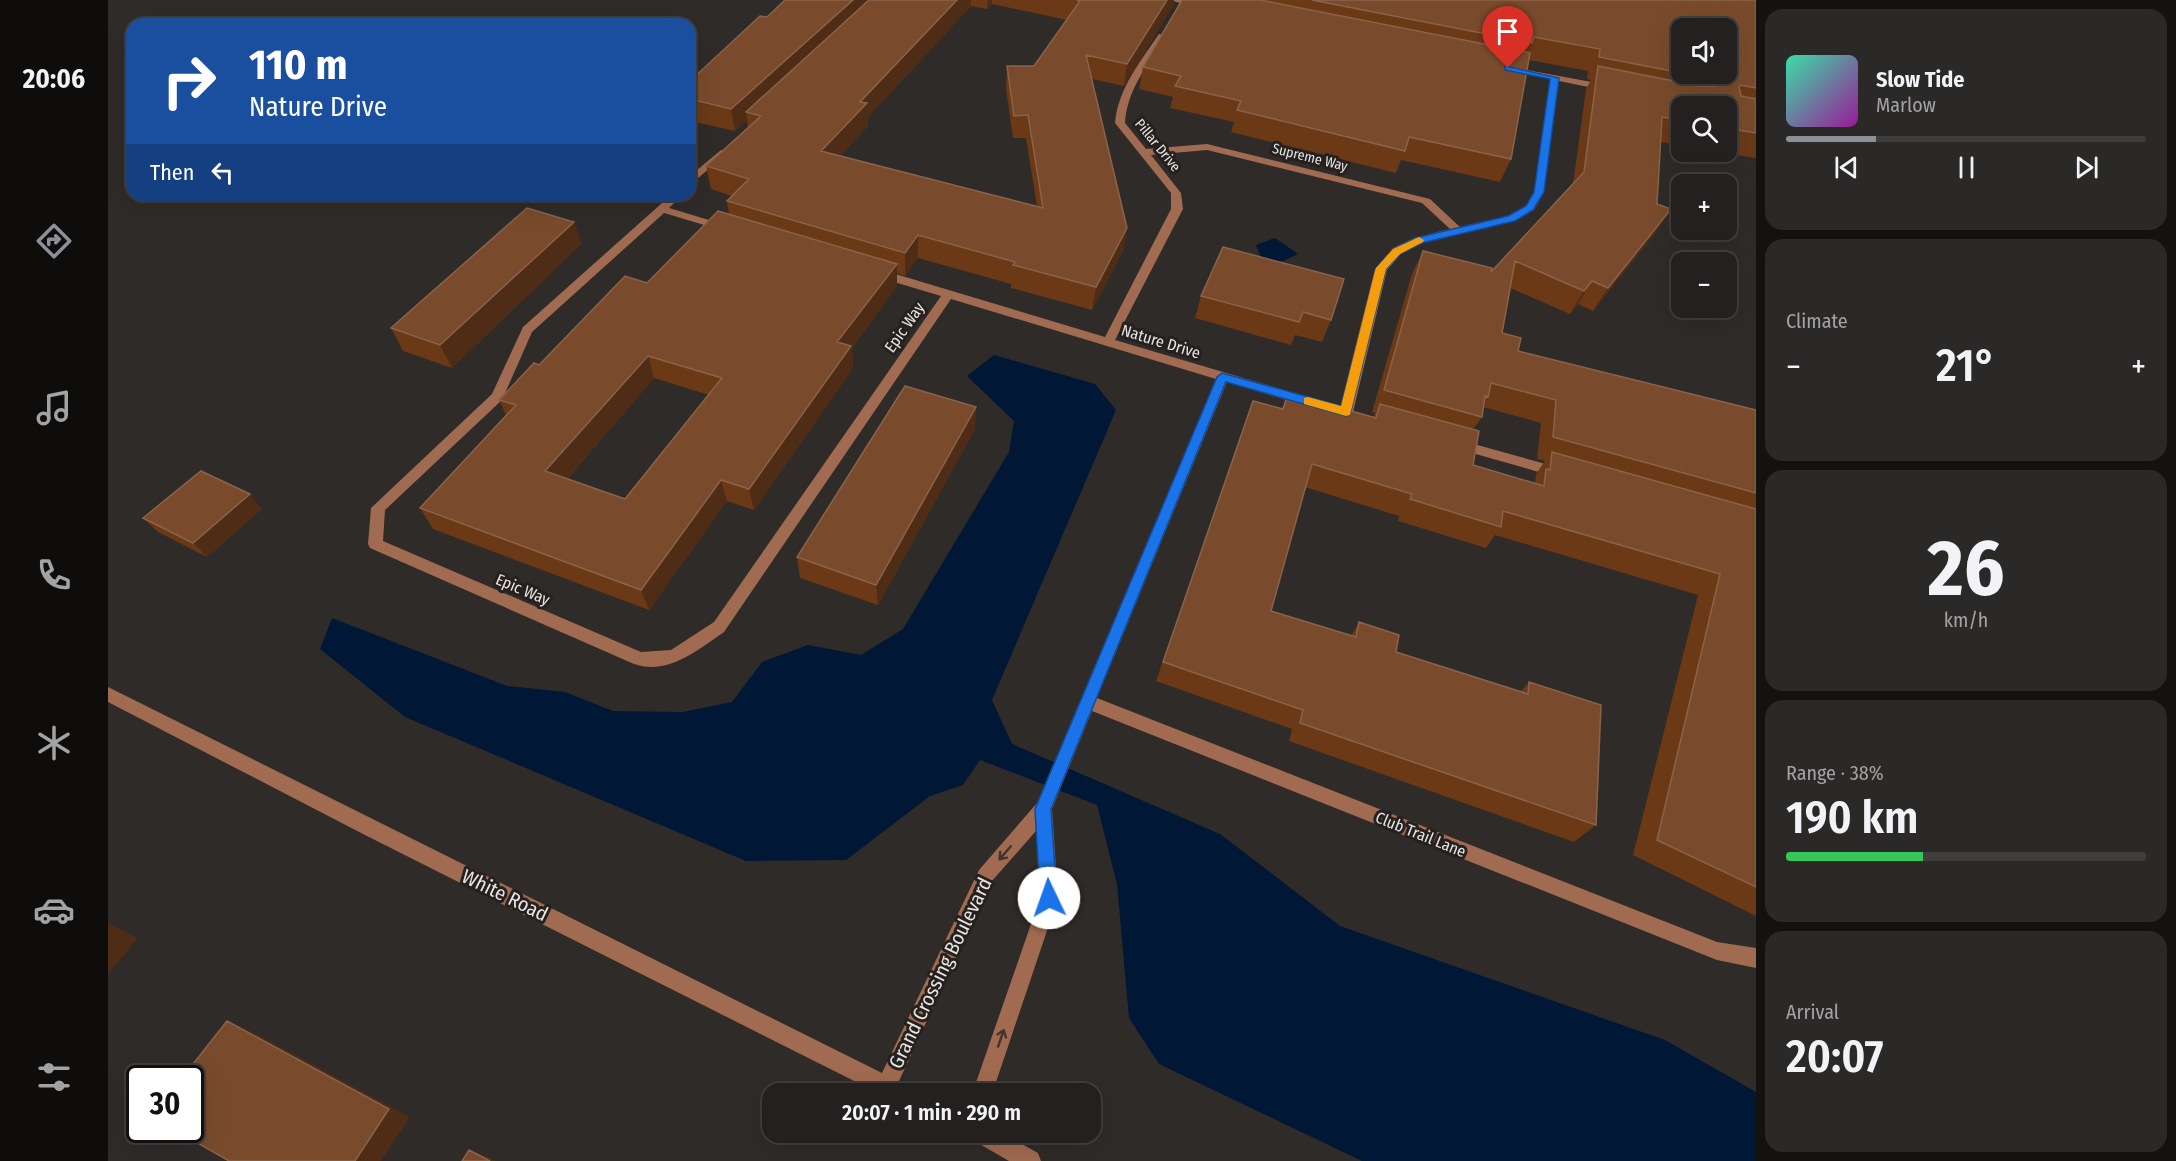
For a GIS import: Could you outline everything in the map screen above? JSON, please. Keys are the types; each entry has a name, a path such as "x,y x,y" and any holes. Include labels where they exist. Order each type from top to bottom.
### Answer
{"street":[{"path":"1176,11 1177,1 1205,7"},
{"name":"Pillar Drive","path":"1108,342 1177,209 1176,193 1120,123 1120,109 1125,97 1165,30"},
{"path":"1497,66 1620,91"},
{"path":"1458,231 1512,218 1530,208 1539,192 1555,78"},
{"path":"696,177 733,143"},
{"name":"Supreme Way","path":"1143,152 1208,147 1403,195 1426,201 1458,231"},
{"name":"Epic Way","path":"670,201 527,330 496,397 378,508 375,544 640,659 674,657 719,627 948,295"},
{"path":"662,208 742,233"},
{"name":"Nature Drive","path":"868,270 1340,411 1381,268 1397,251 1418,240 1458,231"},
{"name":"Grand Crossing Boulevard","path":"898,1083 985,876 1043,809 1222,377"},
{"path":"1448,441 1574,477"},
{"name":"White Road","path":"108,694 369,828 883,1083"},
{"name":"Club Trail Lane","path":"1088,702 1717,951 1756,958"},
{"name":"Grand Crossing Boulevard","path":"986,1083 1049,898 1043,809"},
{"path":"998,1143 1030,1161"}],"water":[{"path":"1275,238 1298,254 1266,269 1256,245"},
{"path":"994,355 1095,384 1116,410 992,700 1012,744 1220,834 1340,926 1665,1040 1756,1092 1756,1161 1362,1161 1159,1064 1129,1018 1117,884 1097,805 980,760 963,785 930,796 846,860 746,861 405,717 320,649 332,618 507,686 565,692 613,711 683,712 732,702 762,662 808,645 861,655 903,629 1009,452 1014,421 967,376"}],"building":[{"path":"785,0 853,0 731,109 696,100 696,75 760,16 767,17"},
{"path":"869,0 957,0 860,102 867,103 821,151 1043,208 1028,115 1014,116 1007,66 1034,66 1080,1 1077,0 1167,0 1127,64 1086,55 1127,228 1096,287 1013,265 1015,262 918,235 905,253 727,201 749,179 706,166 761,116 746,112"},
{"path":"1182,0 1260,0 1530,53 1511,159 1409,137 1405,151 1237,110 1241,101 1175,86 1181,76 1143,67"},
{"path":"1312,0 1756,0 1756,88 1741,85 1739,87 1741,96 1756,99 1756,133 1737,130 1737,96 1671,96 1671,118 1662,117 1657,204 1671,209 1608,288 1592,281 1584,291 1515,261 1502,333 1521,338 1518,351 1756,410 1756,493 1553,437 1556,400 1491,383 1488,397 1485,396 1482,417 1384,390 1423,251 1492,268 1491,272 1584,172 1598,66 1671,80 1671,84 1716,86 1718,84 1737,84 1737,18 1671,18 1671,71 1599,57 1600,49 1534,37 1532,43"},
{"path":"527,208 574,222 440,345 391,328"},
{"path":"718,211 897,264 837,342 851,346 749,489 721,480 641,590 420,508 516,405 499,400 534,363 539,365 625,276 647,283","holes":["648,356 722,378 625,499 545,471"]},
{"path":"1223,247 1344,279 1331,320 1303,312 1299,322 1201,296"},
{"path":"905,386 976,407 876,585 797,557"},
{"path":"1288,393 1376,418 1380,404 1479,431 1473,465 1544,486 1546,469 1550,470 1552,452 1756,509 1756,887 1657,840 1720,574 1503,511 1501,527 1410,499 1412,494 1312,464 1271,611 1356,637 1359,622 1399,635 1396,652 1528,694 1529,682 1601,705 1596,825 1300,723 1303,710 1163,662 1253,401 1283,409"},
{"path":"201,471 250,494 193,543 143,518"},
{"path":"227,1021 389,1109 355,1161 229,1161 198,1143 204,1143 204,1065 192,1065"},
{"path":"469,1150 490,1161 462,1161"}],"slow traffic":[{"path":"1308,401 1346,412 1381,268 1397,251 1419,240"}],"route":[{"path":"1049,898 1043,809 1222,377 1346,412 1381,268 1397,251 1418,240 1512,218 1530,208 1539,192 1555,78 1508,68"}]}
